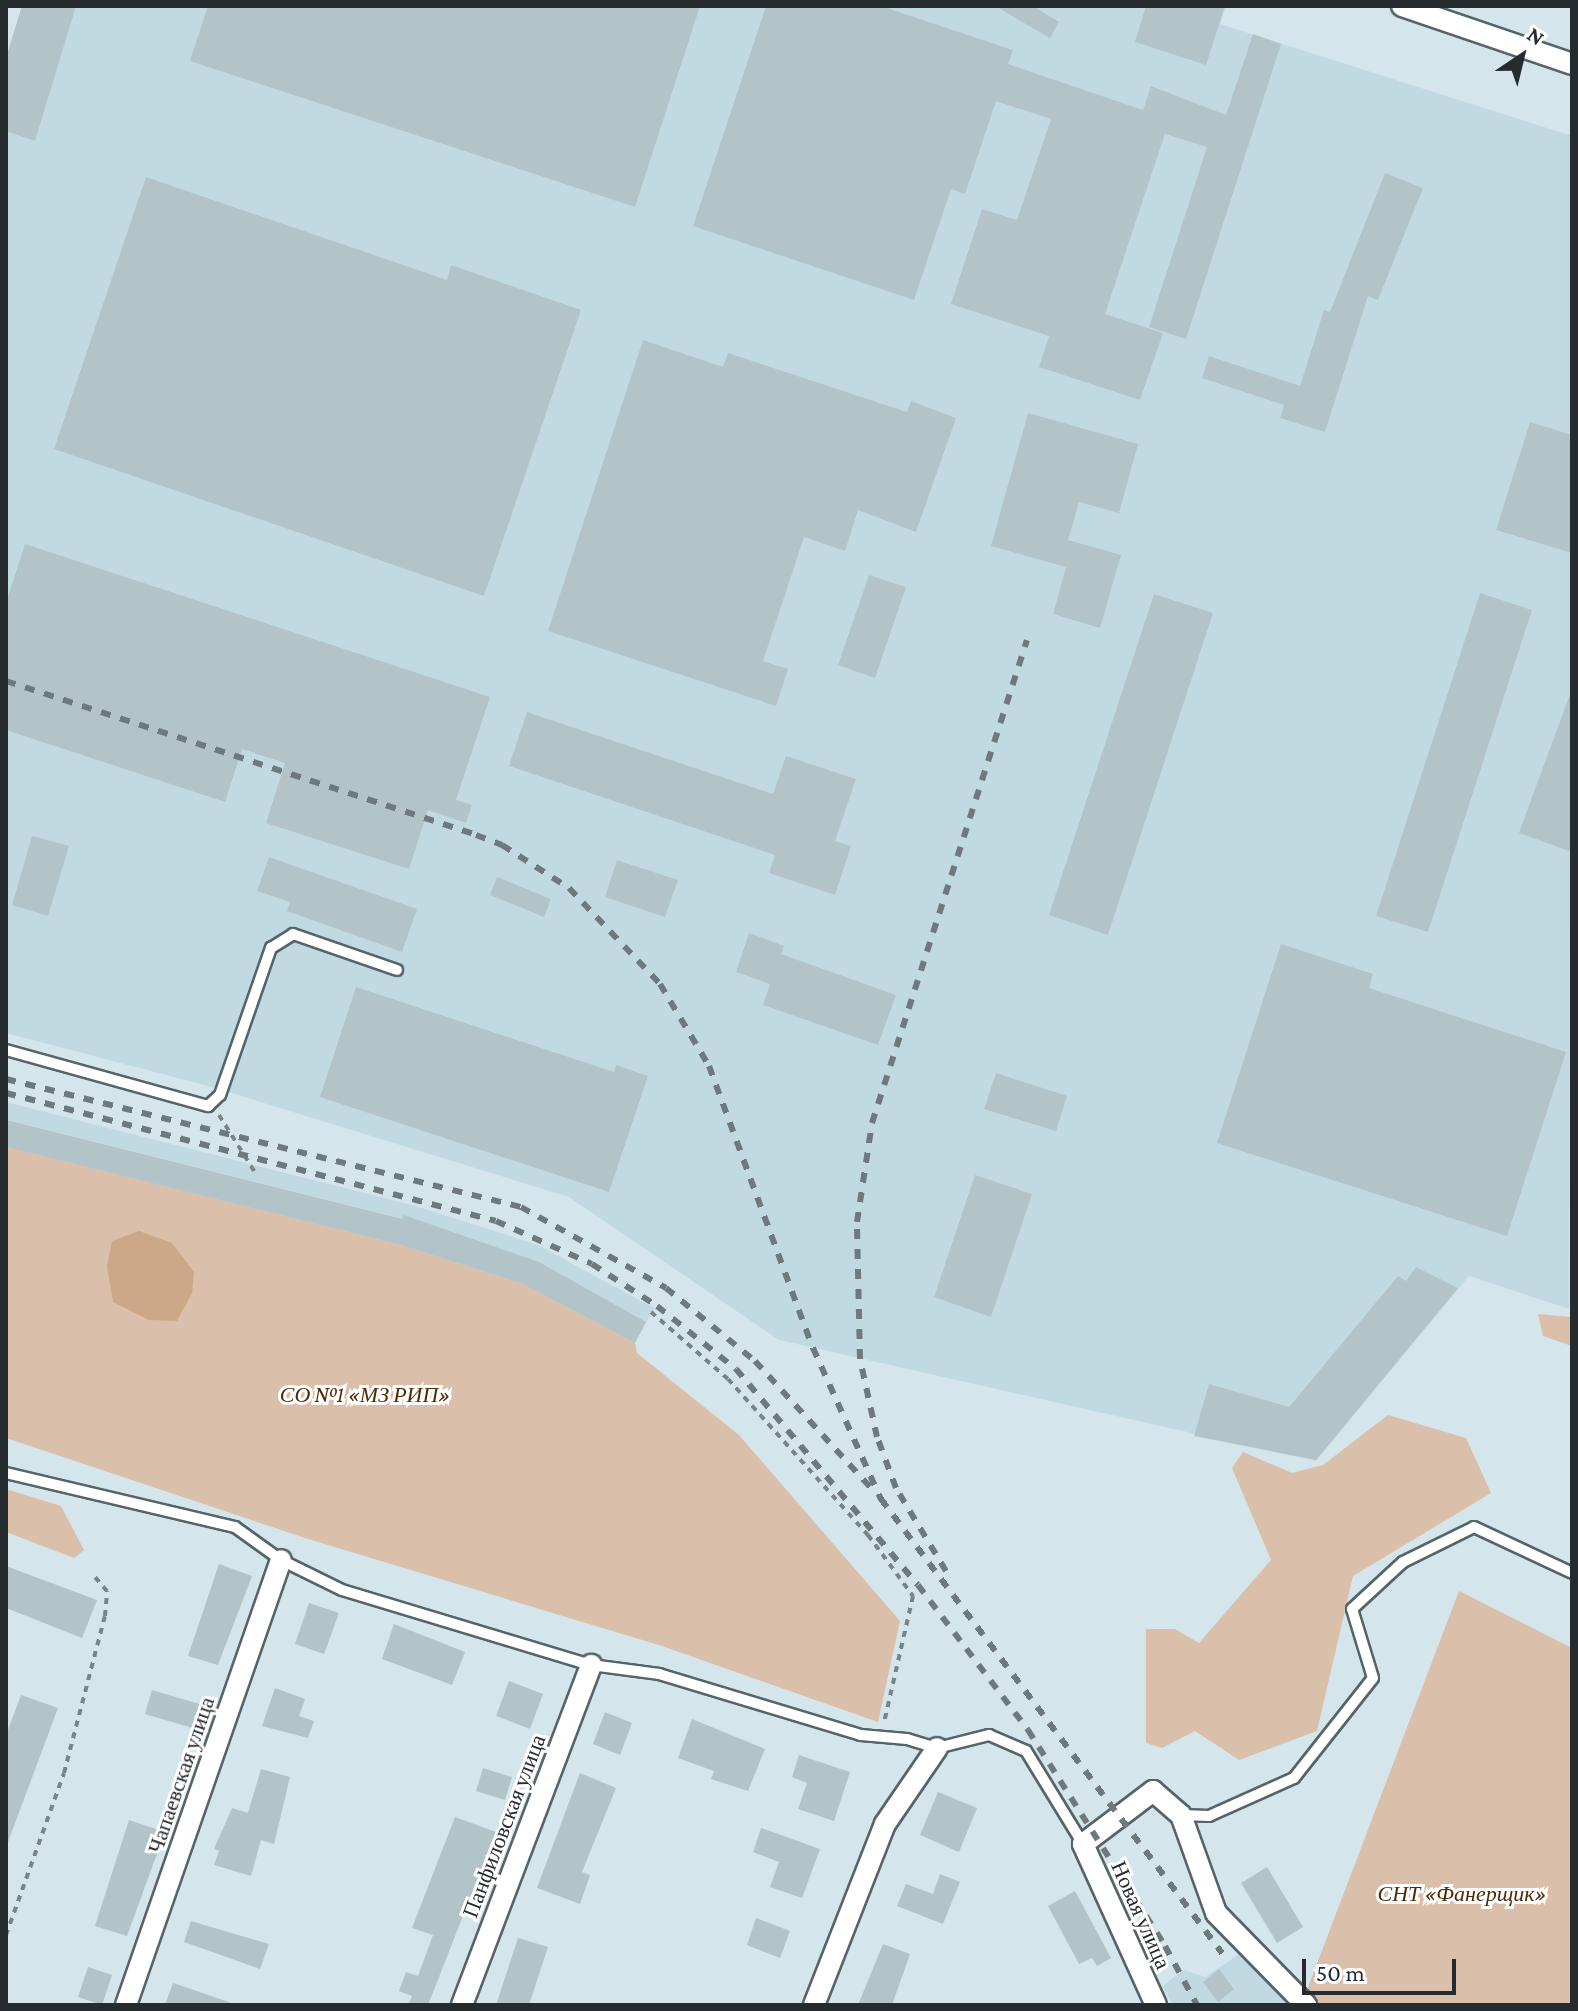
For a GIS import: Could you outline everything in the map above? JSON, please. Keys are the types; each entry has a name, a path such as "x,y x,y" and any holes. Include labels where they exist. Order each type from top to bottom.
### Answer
{"street":[{"path":"1402,6 1572,64"},
{"name":"Чапаевская улица","path":"126,2005 281,1560"},
{"name":"Панфиловская улица","path":"462,2005 591,1665"},
{"path":"814,2005 885,1824 937,1748"},
{"path":"1083,1844 1153,1791 1181,1815 1216,1913 1306,2005"},
{"name":"Новая улица","path":"1083,1844 1156,2005"}],"lane":[{"path":"6,1050 208,1106 220,1095 271,948 293,934 397,970"},
{"path":"6,1473 235,1527 281,1560 342,1590 591,1665 659,1674 881,1737 937,1748 989,1735 1026,1751 1083,1844"},
{"path":"1181,1815 1209,1816 1294,1778 1373,1678 1352,1609 1403,1562 1474,1527 1572,1573"}],"path":[{"path":"208,1106 226,1121 256,1174"},
{"path":"651,1312 728,1379 868,1535 913,1596 881,1737"},
{"path":"6,1935 64,1773 105,1616 107,1591 93,1575"}],"shaded area":[{"path":"22,6 1220,6 1225,8 1220,24 1572,136 1569,1309 1469,1276 1316,1461 779,1340 569,1197 212,1087 6,1033 6,58"},
{"path":"6,1102 416,1206 538,1245 654,1308 635,1343 6,1147"},
{"path":"139,1231 172,1243 194,1272 192,1293 177,1321 149,1320 113,1302 107,1266 112,1241"},
{"path":"1247,1949 1295,2005 1173,2005 1163,1986 1178,1974 1184,1970 1205,1977"}],"green space":[{"name":"СО №1 «МЗ РИП»","path":"6,1147 401,1245 523,1284 635,1343 637,1353 739,1435 900,1621 878,1722 662,1646 305,1538 6,1438"},
{"path":"1538,1314 1572,1317 1572,1346 1543,1336"},
{"path":"1388,1415 1466,1438 1491,1493 1353,1576 1317,1731 1239,1760 1195,1731 1162,1748 1146,1743 1146,1629 1175,1629 1199,1643 1271,1560 1232,1468 1243,1452 1292,1473 1323,1465"},
{"path":"6,1489 61,1506 84,1550 74,1558 6,1532"},
{"name":"СНТ «Фанерщик»","path":"1459,1591 1572,1648 1572,2005 1316,2005 1305,1995"}],"building":[{"path":"22,6 76,6 35,141 6,131 6,58"},
{"path":"208,6 700,6 635,207 190,61"},
{"path":"766,6 881,6 1013,50 1008,64 1143,110 1151,86 1226,115 1253,34 1281,44 1186,339 1149,327 1207,147 1165,134 1105,314 1163,333 1140,400 1039,367 1049,336 951,304 982,209 1017,220 1051,119 996,101 965,194 951,189 914,300 693,226"},
{"path":"995,6 1033,6 1059,22 1050,38"},
{"path":"1146,6 1225,6 1206,65 1135,42"},
{"path":"1385,173 1423,188 1378,300 1368,296 1325,432 1280,418 1284,405 1202,378 1209,356 1300,386 1324,310 1330,312"},
{"path":"146,177 447,280 451,265 581,310 484,596 54,449"},
{"path":"643,340 723,367 728,353 907,412 911,401 956,418 916,532 858,510 845,551 804,537 763,661 788,669 776,706 548,631"},
{"path":"1028,413 1138,444 1119,513 1079,502 1068,540 1121,555 1100,628 1053,614 1066,567 991,546"},
{"path":"1530,422 1572,435 1572,553 1496,530"},
{"path":"25,544 490,697 456,800 472,805 466,823 428,810 409,869 266,823 285,763 242,749 225,802 6,730 6,603"},
{"path":"869,575 906,587 875,678 838,665"},
{"path":"1480,593 1532,610 1428,932 1376,916"},
{"path":"1154,594 1213,613 1108,935 1049,915"},
{"path":"1572,694 1572,852 1519,833"},
{"path":"527,712 773,794 786,756 856,779 835,841 851,846 835,895 769,873 775,855 509,766"},
{"path":"32,836 69,846 48,916 12,905"},
{"path":"269,857 417,909 402,952 287,911 290,902 257,891"},
{"path":"617,860 678,880 665,917 605,897"},
{"path":"497,877 551,899 544,917 490,895"},
{"path":"749,933 784,946 781,954 896,995 878,1045 763,1005 770,984 736,972"},
{"path":"1281,944 1373,974 1369,988 1566,1052 1507,1236 1217,1143"},
{"path":"356,987 614,1072 616,1065 648,1076 609,1192 320,1097"},
{"path":"996,1073 1067,1096 1056,1131 984,1109"},
{"path":"6,1120 402,1219 404,1215 539,1262 646,1322 635,1343 523,1284 401,1245 6,1147"},
{"path":"975,1175 1032,1194 991,1317 934,1297"},
{"path":"1416,1267 1458,1288 1316,1460 1194,1436 1209,1384 1289,1407 1398,1276 1406,1281"},
{"path":"219,1564 252,1576 218,1665 188,1656"},
{"path":"6,1566 97,1600 82,1638 6,1608"},
{"path":"309,1603 339,1613 324,1654 295,1644"},
{"path":"394,1624 465,1652 452,1685 382,1659"},
{"path":"509,1681 543,1694 530,1729 496,1716"},
{"path":"275,1688 305,1699 299,1716 314,1721 308,1738 262,1726"},
{"path":"152,1690 203,1705 196,1729 145,1714"},
{"path":"21,1695 58,1708 8,1842 6,1735"},
{"path":"605,1712 632,1723 620,1755 593,1744"},
{"path":"692,1719 765,1749 748,1791 711,1779 714,1771 678,1758"},
{"path":"799,1755 850,1772 834,1821 798,1809 807,1783 792,1777"},
{"path":"483,1768 512,1777 505,1800 476,1791"},
{"path":"261,1769 290,1777 274,1844 261,1840 251,1876 214,1865 219,1851 214,1849 232,1808 248,1813"},
{"path":"580,1773 616,1788 582,1872 590,1875 580,1904 537,1888"},
{"path":"938,1792 977,1808 959,1852 920,1835"},
{"path":"455,1817 496,1832 428,2005 408,2005 412,1996 399,1991 406,1972 418,1976 433,1935 412,1928"},
{"path":"129,1820 165,1832 127,1936 95,1926"},
{"path":"761,1828 820,1849 802,1898 770,1887 779,1862 753,1852"},
{"path":"1267,1867 1303,1927 1277,1943 1241,1883"},
{"path":"940,1874 960,1882 943,1924 897,1906 906,1884 933,1894"},
{"path":"1075,1891 1111,1958 1097,1966 1092,1958 1079,1964 1048,1906"},
{"path":"756,1918 790,1931 780,1958 747,1945"},
{"path":"191,1921 269,1944 260,1969 184,1942"},
{"path":"518,1938 548,1947 529,2005 496,2005"},
{"path":"883,1944 910,1954 892,2005 858,2005"},
{"path":"88,1967 112,1975 102,2005 78,1997"},
{"path":"1219,1969 1234,1989 1218,2002 1203,1982"},
{"path":"173,1983 229,2002 229,2005 165,2005"}],"railway":[{"path":"946,1571 896,1488 877,1437 860,1359 857,1222 872,1123 1027,640"},
{"path":"6,681 476,835 502,845 569,888 660,984 709,1066 813,1348 881,1499 1222,1953"},
{"path":"6,1079 521,1207 666,1288 755,1361 870,1487"},
{"path":"6,1093 496,1221 592,1264 657,1306 736,1369 918,1585 1028,1730 1165,1946 1197,2005"}]}
